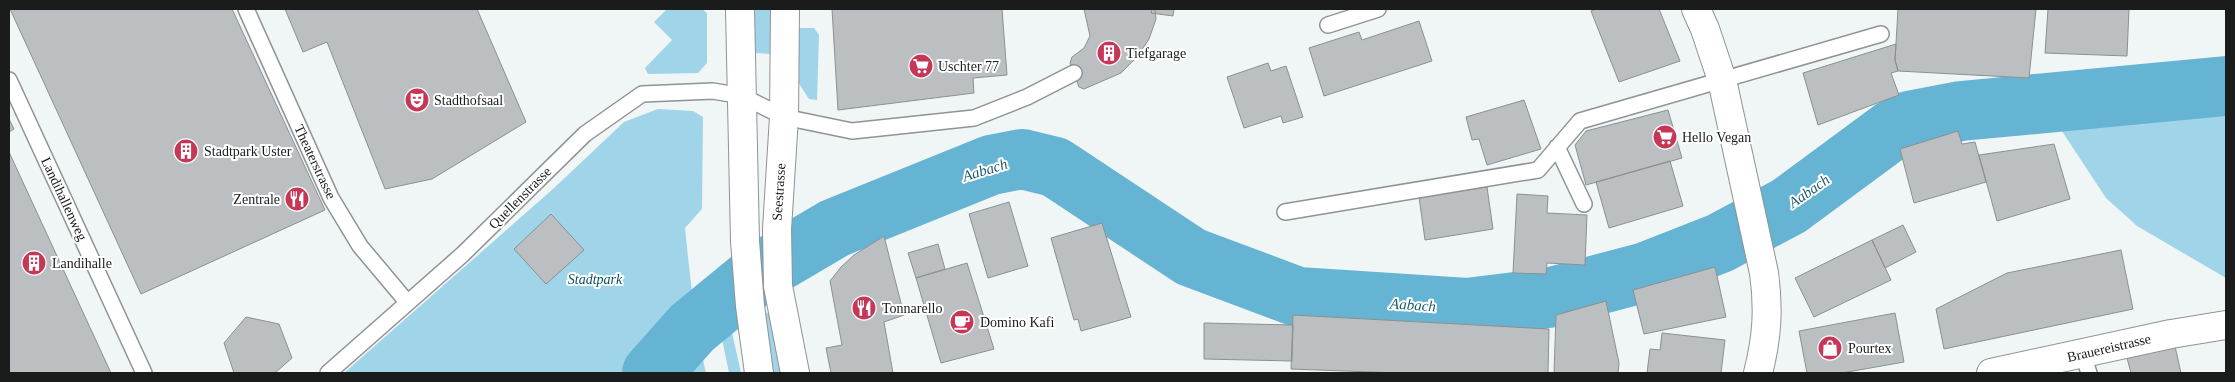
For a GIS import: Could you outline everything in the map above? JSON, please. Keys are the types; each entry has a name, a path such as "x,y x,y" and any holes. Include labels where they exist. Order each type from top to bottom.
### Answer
{"street":[{"path":"740,9 745,240 750,306 759,373"},
{"name":"Seestrasse","path":"785,9 784,117 777,229 778,286 796,373"},
{"path":"1696,9 1705,29 1722,80 1764,273 1768,304 1766,334 1758,373"},
{"name":"Brauereistrasse","path":"1991,373 2086,364 2171,334 2226,326"}],"lane":[{"name":"Theaterstrasse","path":"246,9 331,198 360,246 407,302"},
{"path":"1328,25 1378,9"},
{"path":"1284,212 1538,170 1580,121 1881,34"},
{"name":"Quellenstrasse","path":"328,373 463,254 584,134 642,94 713,91 742,96 784,117 852,131 974,118 1027,96 1074,73"},
{"name":"Landihallenweg","path":"9,80 144,373"},
{"path":"1557,148 1584,204"}],"green space":[{"path":"667,9 702,9 707,13 707,63 698,73 648,74 645,68 672,40 654,22"},
{"path":"754,9 771,9 772,54 755,53"},
{"path":"798,28 814,28 819,35 817,100 809,99 796,79"},
{"path":"2226,100 2226,278 2137,226 2106,198 2052,116"},
{"name":"Stadtpark","path":"658,109 693,111 703,117 702,209 685,228 696,319 706,373 344,373 553,189 624,122"},
{"path":"772,312 784,373 769,373 758,314"},
{"path":"731,328 741,373 729,373 721,334"}],"building":[{"name":"Stadtpark Uster","path":"10,9 232,9 325,210 141,294"},
{"path":"285,9 477,9 526,122 432,179 385,189 327,42 303,52"},
{"name":"Uschter 77","path":"832,9 1002,9 1007,75 973,78 974,93 838,110"},
{"name":"Tiefgarage","path":"1084,9 1155,9 1156,19 1149,39 1137,57 1121,73 1084,89 1079,87 1070,63 1072,57 1084,48 1090,36"},
{"path":"1152,9 1174,9 1173,16 1151,13"},
{"path":"1596,9 1659,9 1680,61 1619,82 1591,11"},
{"path":"1898,9 2036,9 2029,78 1898,71 1895,60"},
{"path":"2048,9 2129,9 2127,56 2045,53"},
{"path":"1419,21 1432,61 1324,96 1309,48 1359,32 1362,40"},
{"path":"1896,44 1895,60 1898,71 1891,73 1899,95 1818,125 1803,73"},
{"path":"1268,63 1271,71 1286,66 1303,117 1283,123 1281,116 1244,128 1227,77"},
{"path":"1524,100 1541,149 1487,165 1479,139 1472,140 1466,117"},
{"path":"1668,110 1682,158 1586,185 1575,145 1586,131"},
{"path":"9,119 14,129 9,132"},
{"path":"1958,131 1962,144 1975,142 1986,182 1914,203 1900,149"},
{"path":"2054,144 2070,199 1997,221 1979,155"},
{"name":"Landihalle","path":"9,152 111,373 9,373"},
{"path":"1670,161 1683,206 1609,228 1596,182"},
{"path":"1487,187 1493,229 1425,240 1419,197"},
{"path":"1517,194 1548,196 1547,213 1587,215 1585,265 1547,263 1546,274 1513,273"},
{"path":"1009,202 1028,266 988,278 969,214"},
{"path":"551,214 584,250 546,284 514,249"},
{"path":"1102,223 1131,317 1081,331 1078,319 1074,320 1051,238"},
{"path":"1903,225 1916,252 1885,268 1872,240"},
{"path":"884,236 904,315 884,322 893,373 831,373 826,348 842,345 830,281 854,255"},
{"path":"1872,240 1891,280 1814,317 1795,278"},
{"path":"938,244 945,269 916,278 908,253"},
{"path":"2121,250 2133,309 1944,349 1936,309 2007,273"},
{"path":"967,263 994,349 941,363 916,278"},
{"path":"1715,267 1726,317 1644,334 1633,290"},
{"path":"1606,301 1619,363 1618,373 1554,373 1556,315"},
{"path":"1895,313 1904,362 1842,373 1807,373 1799,331"},
{"path":"1293,315 1549,329 1548,373 1399,373 1291,369"},
{"path":"246,317 279,324 292,358 275,373 234,373 224,343"},
{"path":"1204,323 1293,325 1292,361 1204,359"},
{"path":"1662,333 1725,340 1721,373 1647,373 1650,349 1660,350"},
{"path":"2175,346 2181,373 2131,373 2127,358"}],"waterway":[{"name":"Aabach","path":"652,373 692,328 760,272 835,228 991,165 1022,159 1055,167 1191,257 1298,297 1467,308 1548,298 1646,272 1720,243 1789,206 1892,130 1909,121 1961,111 2226,86"}],"place":[{"name":"Tiefgarage","path":"1109,53"},
{"name":"Uschter 77","path":"921,66"},
{"name":"Stadthofsaal","path":"417,100"},
{"name":"Hello Vegan","path":"1665,137"},
{"name":"Stadtpark Uster","path":"186,151"},
{"name":"Zentrale","path":"297,199"},
{"name":"Landihalle","path":"34,263"},
{"name":"Tonnarello","path":"864,308"},
{"name":"Domino Kafi","path":"962,322"},
{"name":"Pourtex","path":"1830,348"}]}
